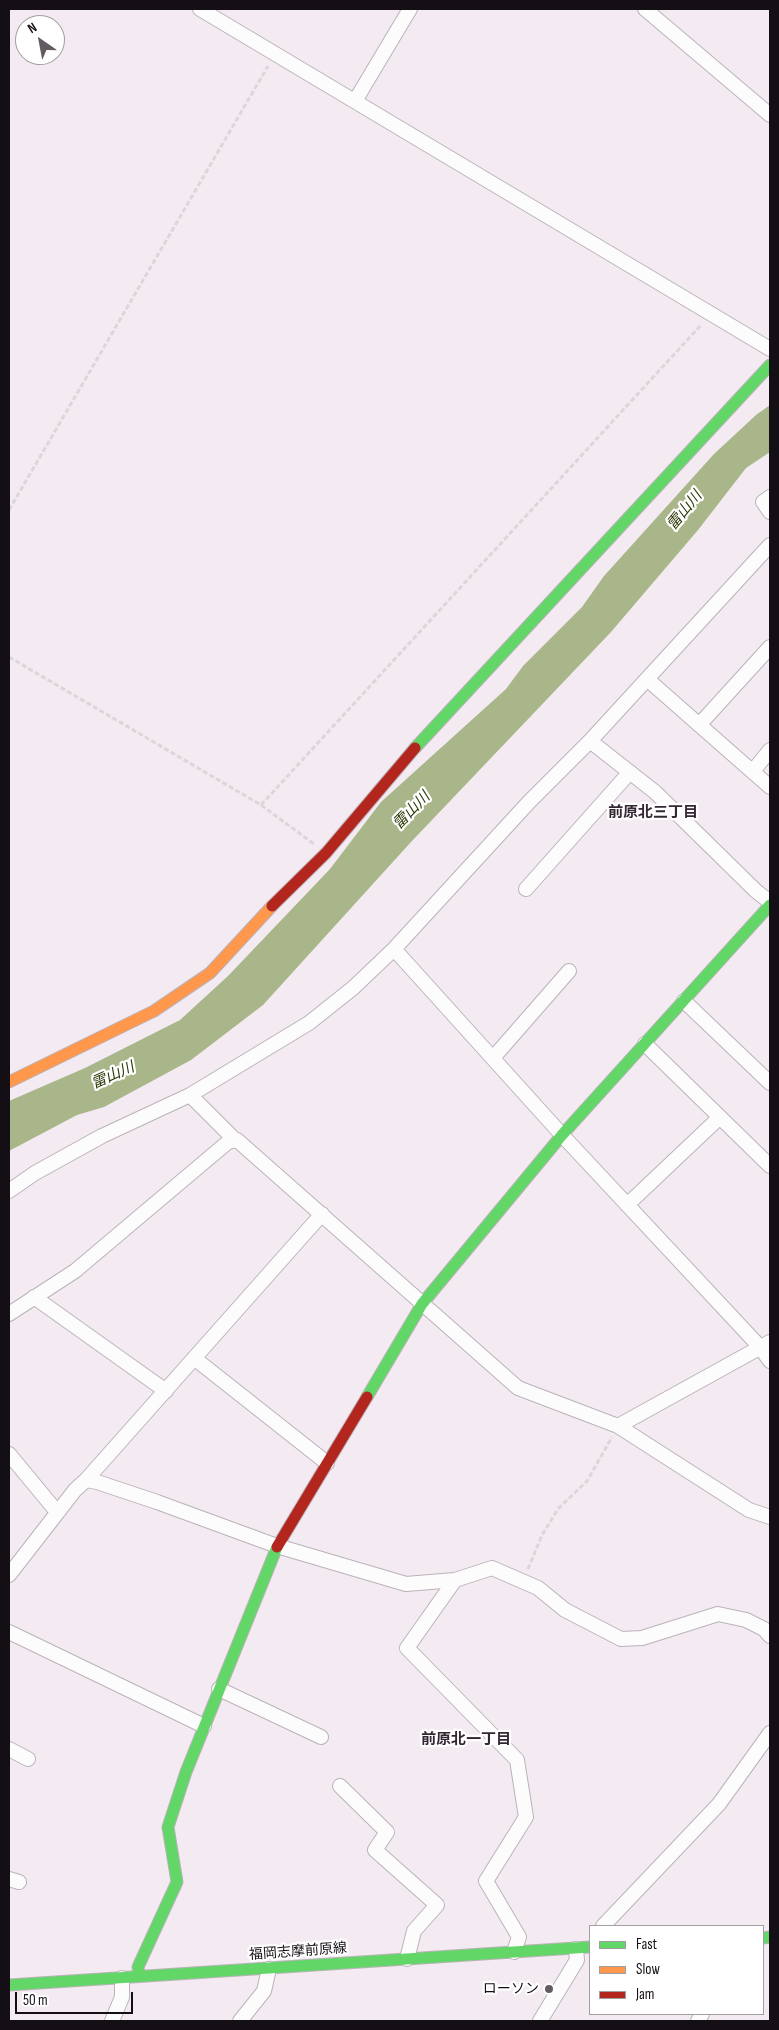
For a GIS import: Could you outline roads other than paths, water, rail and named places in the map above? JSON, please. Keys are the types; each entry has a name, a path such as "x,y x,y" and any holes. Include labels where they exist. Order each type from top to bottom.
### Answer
{"street":[{"path":"200,9 770,349"},
{"path":"355,101 410,9"},
{"path":"645,9 770,115"},
{"path":"9,1082 154,1011 210,972 237,946 274,904 326,853 410,753 770,365"},
{"path":"770,496 763,502 770,512"},
{"path":"9,1191 35,1173 102,1136 190,1095 309,1023 353,988 394,949 529,802 590,741 770,545"},
{"path":"699,725 770,647"},
{"path":"647,679 770,787"},
{"path":"139,1976 138,1967 176,1882 168,1827 186,1772 204,1726 278,1546 422,1304 562,1135 770,904 655,792 590,741"},
{"path":"752,771 770,750"},
{"path":"526,889 630,772"},
{"path":"394,949 627,1205 765,1345 770,1361"},
{"path":"493,1058 569,971"},
{"path":"684,1000 770,1083"},
{"path":"645,1044 770,1166"},
{"path":"190,1095 234,1140 246,1145 518,1388 618,1426 749,1510 770,1517"},
{"path":"627,1205 720,1117"},
{"path":"9,1314 74,1271 228,1142 234,1140"},
{"path":"9,1575 75,1490 166,1391 322,1214"},
{"path":"34,1297 166,1391"},
{"path":"618,1426 765,1345"},
{"path":"194,1358 327,1463"},
{"path":"9,1454 57,1512"},
{"path":"86,1480 114,1488 278,1546 406,1584 455,1580 492,1568 538,1588 565,1610 621,1639 642,1638 718,1614 746,1620 764,1629 770,1636"},
{"path":"455,1580 407,1648 517,1760 526,1817 486,1880 518,1937 514,1952"},
{"path":"9,1632 204,1726"},
{"path":"219,1689 321,1737"},
{"path":"604,1925 719,1804 770,1733"},
{"path":"9,1749 28,1759"},
{"path":"340,1786 387,1832 375,1850 437,1905 414,1931 407,1959"},
{"name":"福岡志摩前原線","path":"9,1985 589,1948"},
{"path":"540,2021 577,1960 576,1949"},
{"path":"240,2021 264,1991 269,1969"},
{"path":"112,2021 122,1997 122,1978"}],"water":[{"name":"雷山川","path":"770,405 770,452 746,468 698,530 611,632 411,842 263,1005 191,1060 104,1107 77,1115 9,1151 9,1101 85,1068 180,1020 228,976 330,869 381,802 506,689 523,666 582,607 604,576 714,454 756,415"}],"place":[{"name":"ローソン","path":"549,1989"}],"district":[{"name":"前原北三丁目","path":"653,813"},
{"name":"前原北一丁目","path":"466,1740"}]}
